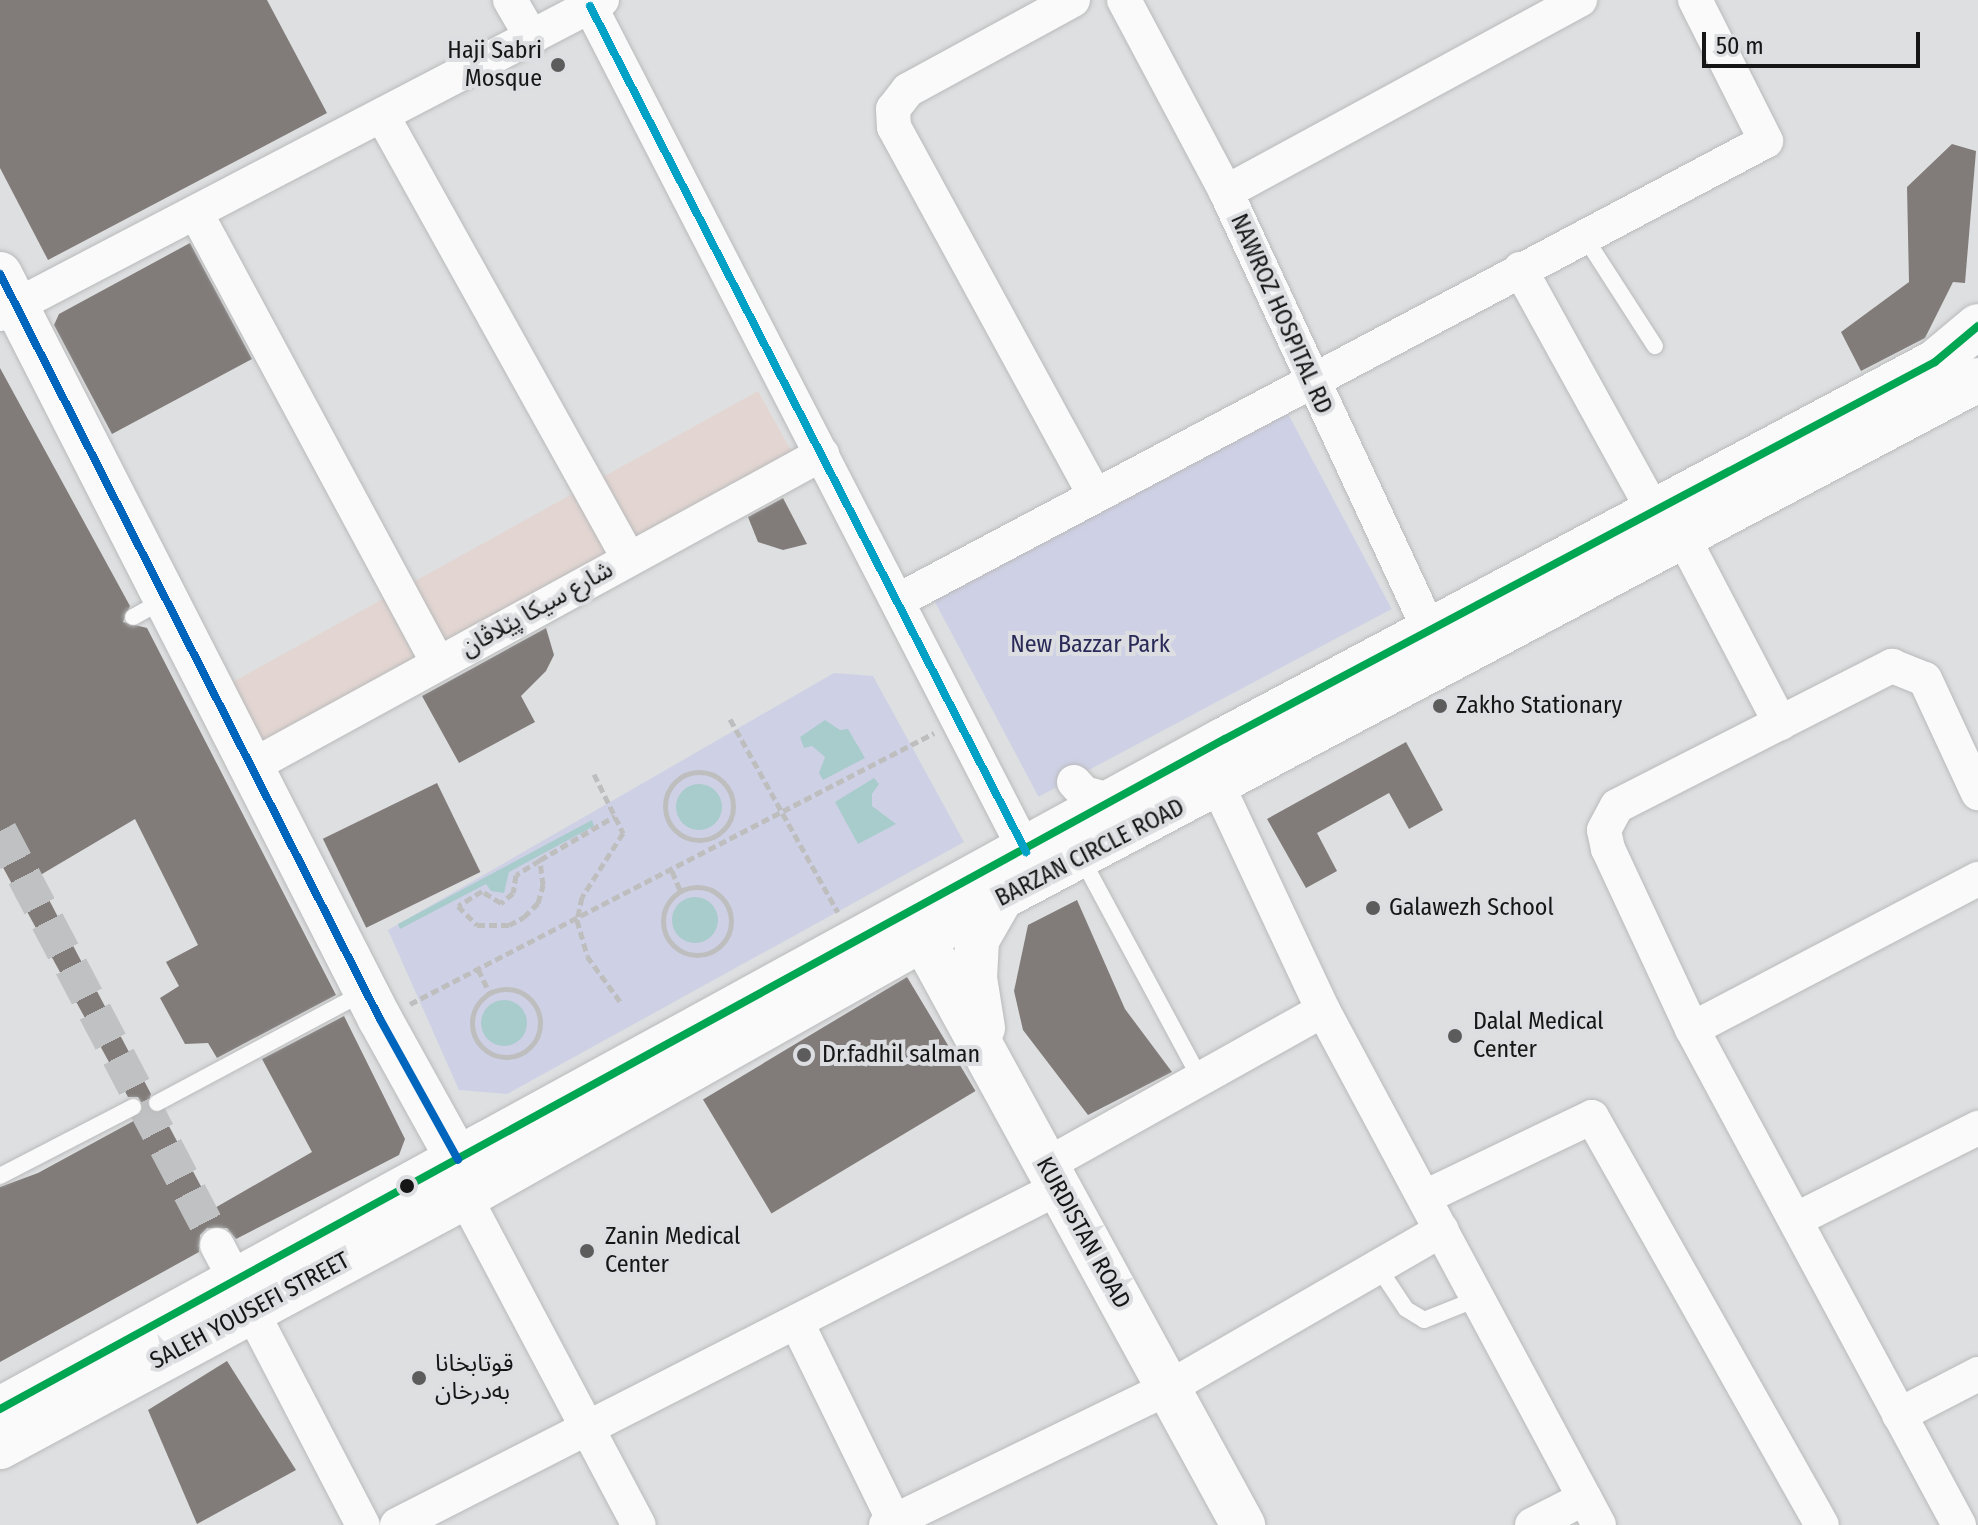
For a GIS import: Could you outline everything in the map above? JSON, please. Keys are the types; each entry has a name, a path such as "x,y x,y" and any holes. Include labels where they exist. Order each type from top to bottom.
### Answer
{"main road":[{"path":"6,298 150,608 252,766 373,1005 476,1170"},
{"name":"BARZAN CIRCLE ROAD","path":"476,1170 1218,786 1669,526 1935,362 1978,326"},
{"path":"1669,526 1978,380"},
{"name":"BARZAN CIRCLE ROAD","path":"476,1170 854,941 1026,852 1114,801 1431,633 1669,526"},
{"path":"989,1062 975,978 977,940 1000,900"},
{"name":"KURDISTAN ROAD","path":"923,939 1243,1525"},
{"name":"SALEH YOUSEFI STREET","path":"0,1409 234,1279 476,1170"},
{"name":"SALEH YOUSEFI STREET","path":"0,1447 234,1279"}],"street":[{"path":"510,0 532,38"},
{"path":"1073,0 908,90 893,109 894,127 1094,494"},
{"path":"1226,192 1580,0"},
{"path":"899,600 1309,379 1766,141 1695,0"},
{"path":"6,298 196,213 596,3 1026,852"},
{"name":"NAWROZ HOSPITAL RD","path":"1137,5 1226,192 1309,379 1431,633"},
{"path":"382,115 629,559"},
{"path":"196,213 438,663"},
{"path":"1520,269 1780,723"},
{"name":"شارع سيكا پێلاڤان","path":"252,766 822,454"},
{"path":"1959,1525 1692,1029 1608,849 1604,830 1617,806 1892,666 1909,669 1925,679 1978,793"},
{"path":"1074,782 1084,793 1114,801"},
{"path":"1218,786 1323,1010 1592,1512 1532,1525"},
{"path":"1692,1029 1978,879"},
{"path":"397,1525 797,1323 1052,1176 1200,1078 1323,1010"},
{"path":"1425,1197 1592,1117 1822,1525"},
{"path":"1797,1219 1978,1128"},
{"path":"476,1170 587,1428 639,1525"},
{"path":"797,1323 892,1524 1168,1388 1442,1230"},
{"path":"234,1279 363,1525"},
{"path":"1899,1415 1978,1374"}],"lane":[{"path":"1584,236 1655,346"},
{"path":"1081,857 1200,1078"},
{"path":"157,1103 373,1005"},
{"path":"0,1176 133,1107"},
{"path":"1378,1267 1406,1309 1424,1320 1479,1298"}],"path":[{"path":"730,719 854,941"},
{"path":"373,1005 478,969 805,802 896,751"},
{"path":"691,772 713,774 733,800 729,822 712,837 679,835 666,817 666,794 691,772"},
{"path":"594,774 623,833 582,897 577,920 587,956 622,1004"},
{"path":"540,860 543,885 538,903 524,917 509,925 477,925 458,906 482,891 501,903 513,893 516,875 540,860 615,816"},
{"path":"712,837 717,847"},
{"path":"672,871 681,892"},
{"path":"709,889 725,903 730,924 713,950 691,954 665,934 664,911 681,892 709,889"},
{"path":"478,969 490,994"},
{"path":"518,992 534,1005 537,1037 522,1053 489,1053 474,1036 473,1014 490,994 518,992"}],"shaded area":[{"path":"758,391 794,457 255,756 218,690"},
{"path":"825,720 840,730 848,729 865,758 823,780 819,773 825,757 812,746 804,748 800,737"},
{"path":"874,778 879,784 872,794 872,806 896,824 858,844 835,802"},
{"path":"699,784 715,791 722,807 715,823 699,830 683,823 676,807 683,791"},
{"path":"592,820 594,826 509,872 504,893 491,891 486,884 400,929 398,924"},
{"path":"695,897 711,904 718,920 711,936 695,943 679,936 672,920 679,904"},
{"path":"504,1000 520,1007 527,1023 520,1039 504,1046 488,1039 481,1023 488,1007"}],"green space":[{"name":"New Bazzar Park","path":"1287,412 1392,609 1039,797 934,600"},
{"path":"834,673 873,676 964,842 507,1094 459,1090 388,930"}],"building":[{"path":"0,0 267,0 327,113 48,260 0,168"},
{"path":"1952,144 1976,151 1965,283 1953,282 1925,338 1861,371 1841,332 1909,282 1907,187"},
{"path":"190,243 252,359 112,434 54,325 59,314"},
{"path":"0,368 130,606 123,622 147,628 336,995 217,1058 208,1043 185,1044 160,998 179,986 166,962 198,945 135,819 37,877 151,1094 147,1107 162,1113 213,1209 312,1152 262,1059 344,1016 405,1139 399,1155 236,1239 227,1228 207,1228 200,1235 199,1252 0,1362 0,1187 38,1173 139,1118 144,1107 138,1097 128,1097 0,862"},
{"path":"783,498 807,544 783,550 758,542 748,517"},
{"path":"546,628 554,655 546,671 521,696 535,722 459,763 422,696"},
{"path":"1406,742 1443,810 1409,829 1389,793 1317,833 1337,871 1306,888 1267,819"},
{"path":"437,783 480,872 366,928 323,839"},
{"path":"1077,900 1125,1009 1172,1072 1088,1115 1023,1030 1014,991 1028,925"},
{"path":"907,977 976,1091 771,1214 703,1100"},
{"path":"227,1361 296,1470 197,1524 148,1410"}],"tunnel":[{"path":"0,831 217,1245"}],"transit line":[{"path":"590,6 1026,852"},
{"path":"0,274 380,1019 458,1160"},
{"path":"0,1409 1225,739 1935,362 1978,326"}],"place":[{"name":"Haji Sabri Mosque","path":"558,65"},
{"name":"Zakho Stationary","path":"1440,706"},
{"name":"Galawezh School","path":"1373,908"},
{"name":"Dalal Medical Center","path":"1455,1036"},
{"name":"Dr.fadhil salman","path":"804,1055"},
{"name":"Zanin Medical Center","path":"587,1251"},
{"name":"قوتابخانا به‌درخان","path":"419,1378"}]}
